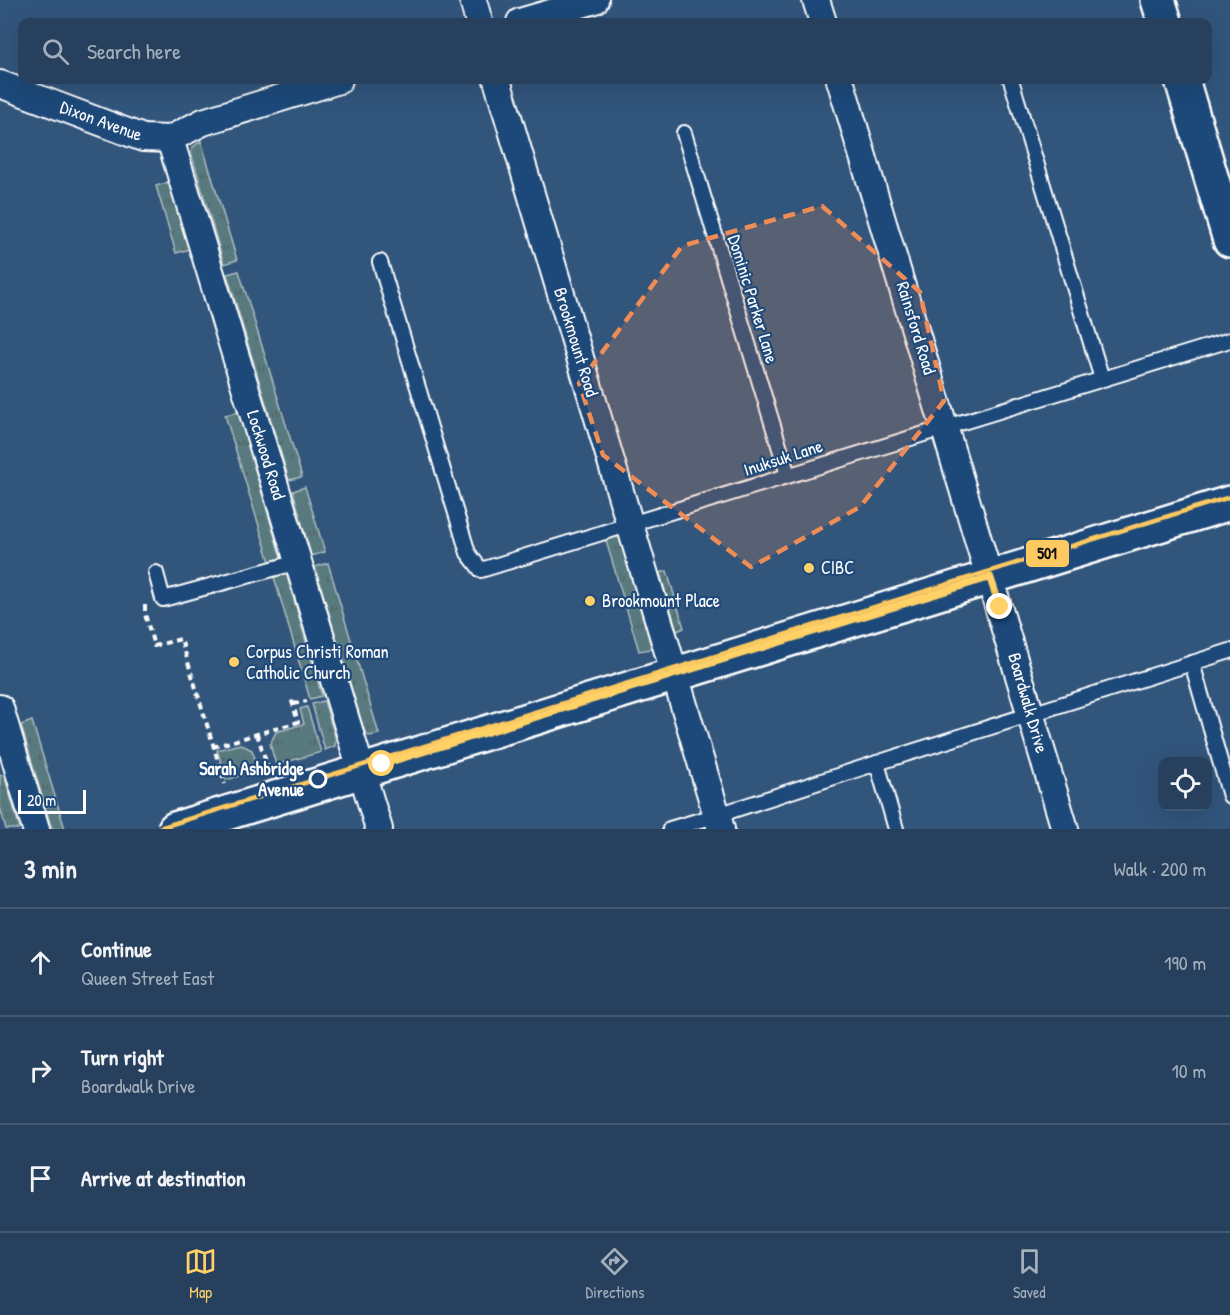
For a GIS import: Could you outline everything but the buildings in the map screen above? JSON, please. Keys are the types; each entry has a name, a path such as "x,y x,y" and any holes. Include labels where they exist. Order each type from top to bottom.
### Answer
{"main road":[{"path":"1158,0 1163,18"},
{"path":"1183,84 1230,240"},
{"path":"175,829 1230,503"}],"street":[{"path":"473,0 479,18"},
{"path":"534,18 595,0"},
{"path":"816,0 822,18"},
{"name":"Dixon Avenue","path":"0,84 143,138 170,139"},
{"path":"170,139 203,122 326,84"},
{"name":"Brookmount Road","path":"498,84 719,822"},
{"name":"Rainsford Road","path":"841,84 990,577"},
{"name":"Lockwood Road","path":"170,139 362,770"},
{"name":"Boardwalk Drive","path":"990,577 1065,829"},
{"path":"0,708 36,829"},
{"path":"362,770 379,829"}],"lane":[{"path":"1012,84 1102,379"},
{"name":"Dominic Parker Lane","path":"684,133 788,475"},
{"name":"Inuksuk Lane","path":"380,262 468,552 481,570 1230,340"},
{"path":"156,573 163,599 298,562"},
{"path":"669,829 719,822 877,763 1032,716 1230,651"},
{"path":"1192,663 1230,796"},
{"path":"877,763 896,829"}],"path":[{"path":"145,614 154,646 181,639 225,785"},
{"path":"213,747 298,722 291,698"},
{"path":"294,704 307,701"},
{"path":"257,734 269,772"}],"highlighted area":[{"path":"822,206 920,292 944,401 860,507 751,567 603,455 579,383 682,246"}],"green space":[{"path":"201,141 237,260 224,264 191,153 192,148"},
{"path":"169,182 190,249 176,253 156,186"},
{"path":"239,271 302,477 289,480 227,274"},
{"path":"238,412 281,558 270,562 225,415"},
{"path":"305,487 325,552 311,556 293,491"},
{"path":"604,534 619,535 652,649 639,651"},
{"path":"328,563 379,734 369,736 365,733 315,567"},
{"path":"667,571 684,628 677,631 660,573"},
{"path":"286,573 322,696 310,699 274,577"},
{"path":"324,701 336,740 335,746 325,750 312,704"},
{"path":"307,707 321,752 276,765 270,744 276,732 304,724 300,709"},
{"path":"32,721 65,829 53,829 50,823 21,725"},
{"path":"240,744 252,750 259,770 226,780 217,750"},
{"path":"0,775 4,775 20,829 6,829 0,807"}],"transit line":[{"name":"501","path":"156,829 1230,497"}],"place":[{"name":"CIBC","path":"809,568"},
{"name":"Brookmount Place","path":"590,601"},
{"name":"Corpus Christi Roman Catholic Church","path":"234,662"},
{"name":"Sarah Ashbridge Avenue","path":"318,779"}],"route":[{"path":"382,764 990,577 1000,607"}]}
